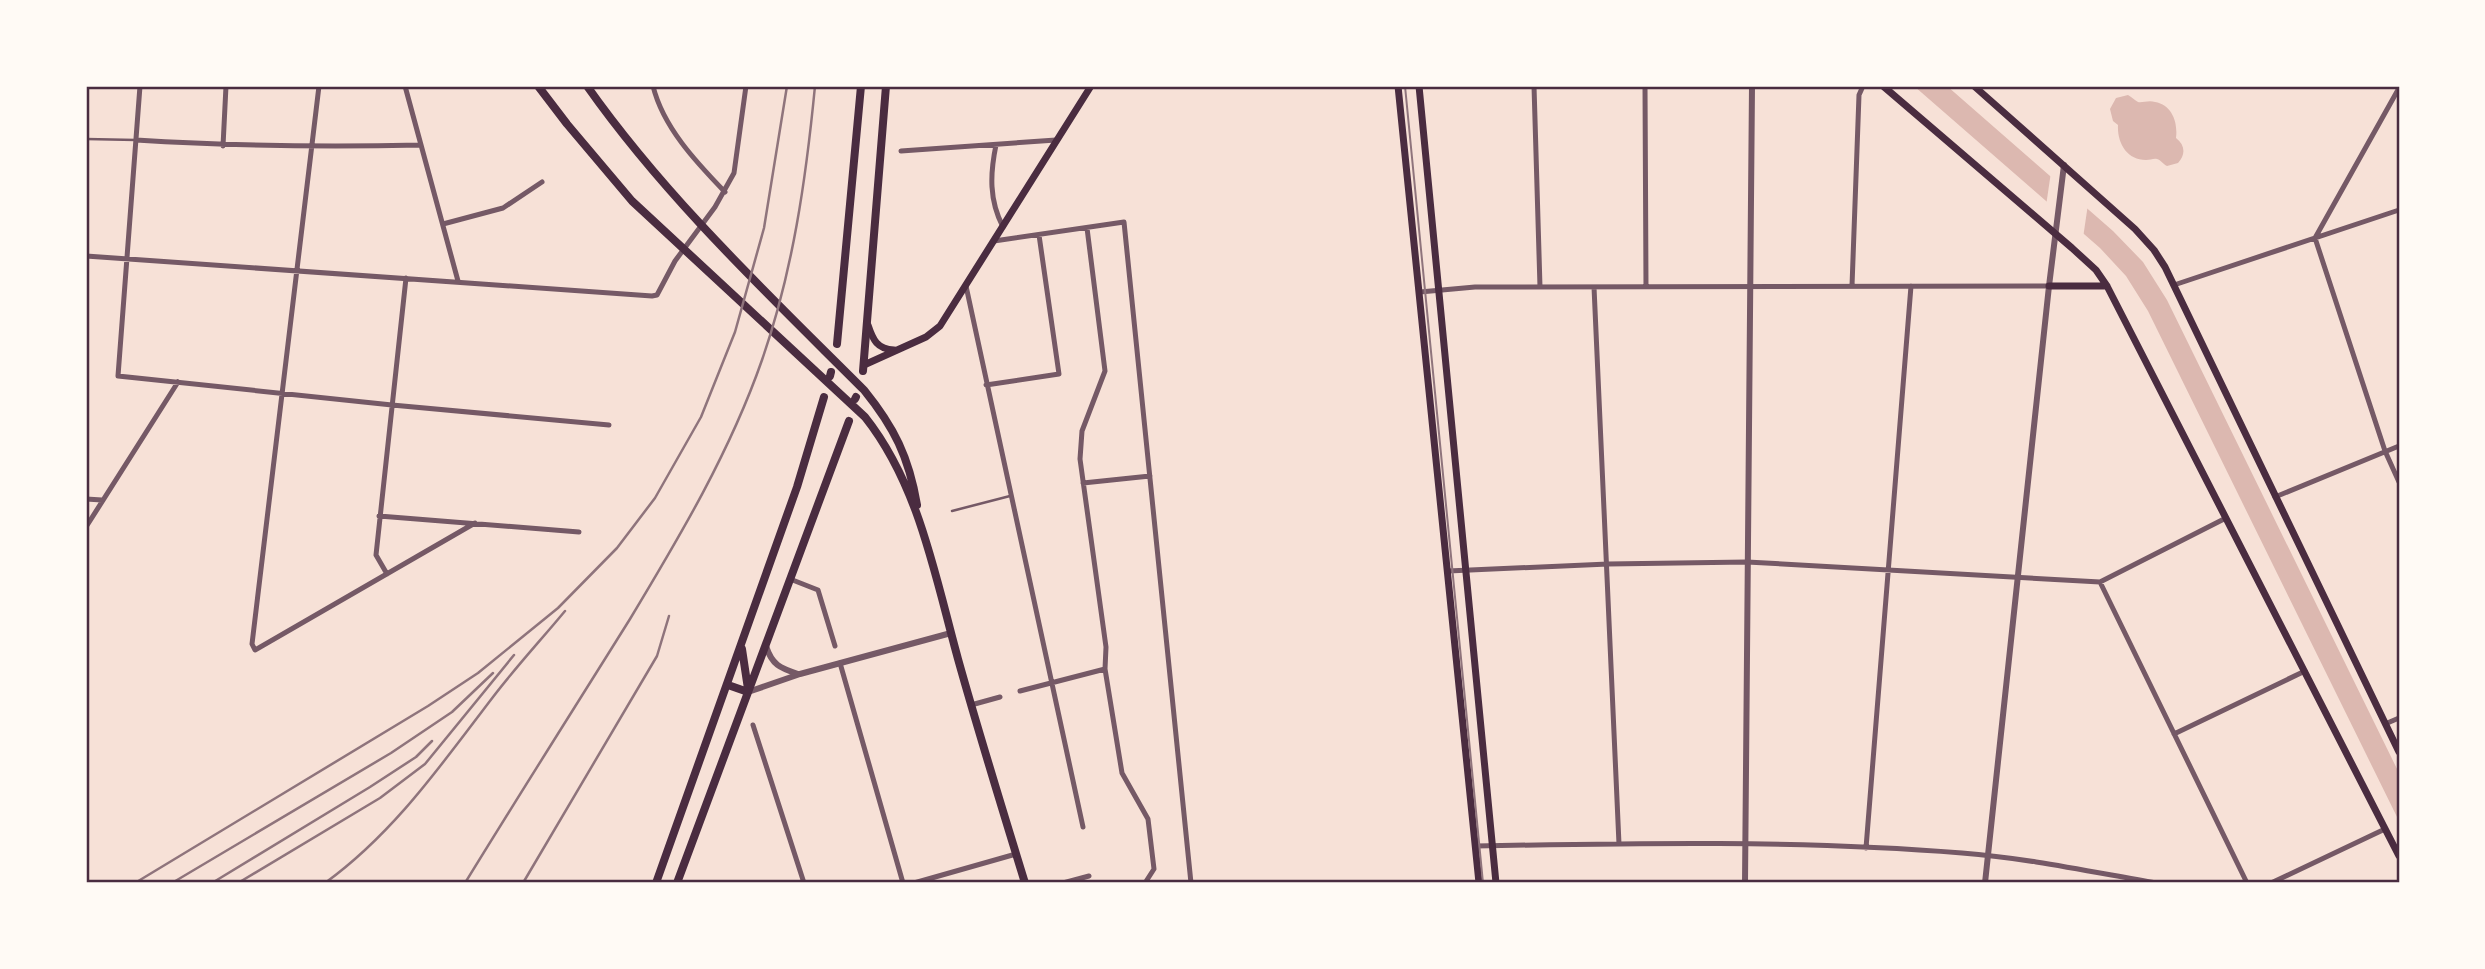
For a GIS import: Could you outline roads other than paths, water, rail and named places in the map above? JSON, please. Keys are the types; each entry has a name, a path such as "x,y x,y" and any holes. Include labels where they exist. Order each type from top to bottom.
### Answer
{"main road":[{"path":"538,86 632,201 864,417 892,456 919,522"},
{"path":"587,86 627,140 686,209 864,390 887,418 908,465 919,522 1025,883"},
{"path":"837,344 861,86"},
{"path":"864,368 886,86"},
{"path":"864,368 926,337 940,326 1091,86"},
{"path":"1398,86 1479,883"},
{"path":"1419,86 1496,883"},
{"path":"1883,86 2096,270 2107,286 2399,856"},
{"path":"1974,86 2064,165 2154,250 2174,285 2399,752"},
{"path":"2049,286 2107,286"},
{"path":"868,325 876,344 881,348 898,350"},
{"path":"656,883 797,487 824,397"},
{"path":"677,883 849,421"},
{"path":"742,646 748,692"},
{"path":"728,685 748,692"}],"street":[{"path":"140,86 118,376 609,425"},
{"path":"223,146 226,86"},
{"path":"319,86 251,639 255,650 475,523"},
{"path":"405,86 458,281"},
{"path":"653,86 672,128 725,192"},
{"path":"86,256 657,295 675,261 725,192 734,173 746,86"},
{"path":"1534,86 1540,287"},
{"path":"1645,86 1646,287"},
{"path":"1745,883 1752,86"},
{"path":"1852,286 1859,95 1863,86"},
{"path":"2399,88 2315,238 2385,451 2399,482"},
{"path":"136,140 311,148 421,145"},
{"path":"901,151 1056,141"},
{"path":"996,145 991,184 996,211 1003,227"},
{"path":"1985,883 2064,165"},
{"path":"443,224 503,208 542,182"},
{"path":"2174,285 2399,209"},
{"path":"994,242 1124,222 1191,883"},
{"path":"1087,228 1105,370 1082,431 1080,458 1105,648 1105,669 1122,773 1148,819 1154,869 1145,883"},
{"path":"986,385 1059,374 1039,235"},
{"path":"387,574 376,555 406,278"},
{"path":"966,286 1083,827"},
{"path":"1866,848 1911,286"},
{"path":"1420,292 1475,287 2049,286"},
{"path":"1594,287 1619,844"},
{"path":"86,527 178,382"},
{"path":"2275,497 2399,446"},
{"path":"1083,483 1150,476"},
{"path":"86,499 102,500"},
{"path":"379,516 579,532"},
{"path":"1448,570 1747,562 2100,582 2226,518"},
{"path":"790,579 818,590 835,646"},
{"path":"2100,582 2247,883"},
{"path":"748,692 800,674 951,633"},
{"path":"766,646 775,666 800,674"},
{"path":"840,663 903,883"},
{"path":"1020,691 1105,669"},
{"path":"2174,734 2305,671"},
{"path":"971,705 1000,697"},
{"path":"2385,724 2399,718"},
{"path":"754,724 804,883"},
{"path":"2271,883 2385,829"},
{"path":"1475,846 1745,842 1866,848 1988,856 2156,883"},
{"path":"914,883 1016,853"},
{"path":"1063,883 1089,876"}],"lane":[{"path":"86,139 136,140"},
{"path":"952,512 1010,496"}],"tram line":[{"path":"1405,86 1483,883"}],"railway":[{"path":"135,883 478,673 558,608 617,548 655,498 701,417 735,332 764,228 787,86"},
{"path":"465,883 649,588 703,493 735,428 762,360 790,259 815,86"},
{"path":"325,883 395,820 435,773 510,675 565,611"},
{"path":"523,883 657,656 669,616"},
{"path":"238,883 380,798 425,764 514,655"},
{"path":"172,883 391,753 452,712 493,673"},
{"path":"212,883 370,787 416,757 432,741"}]}
